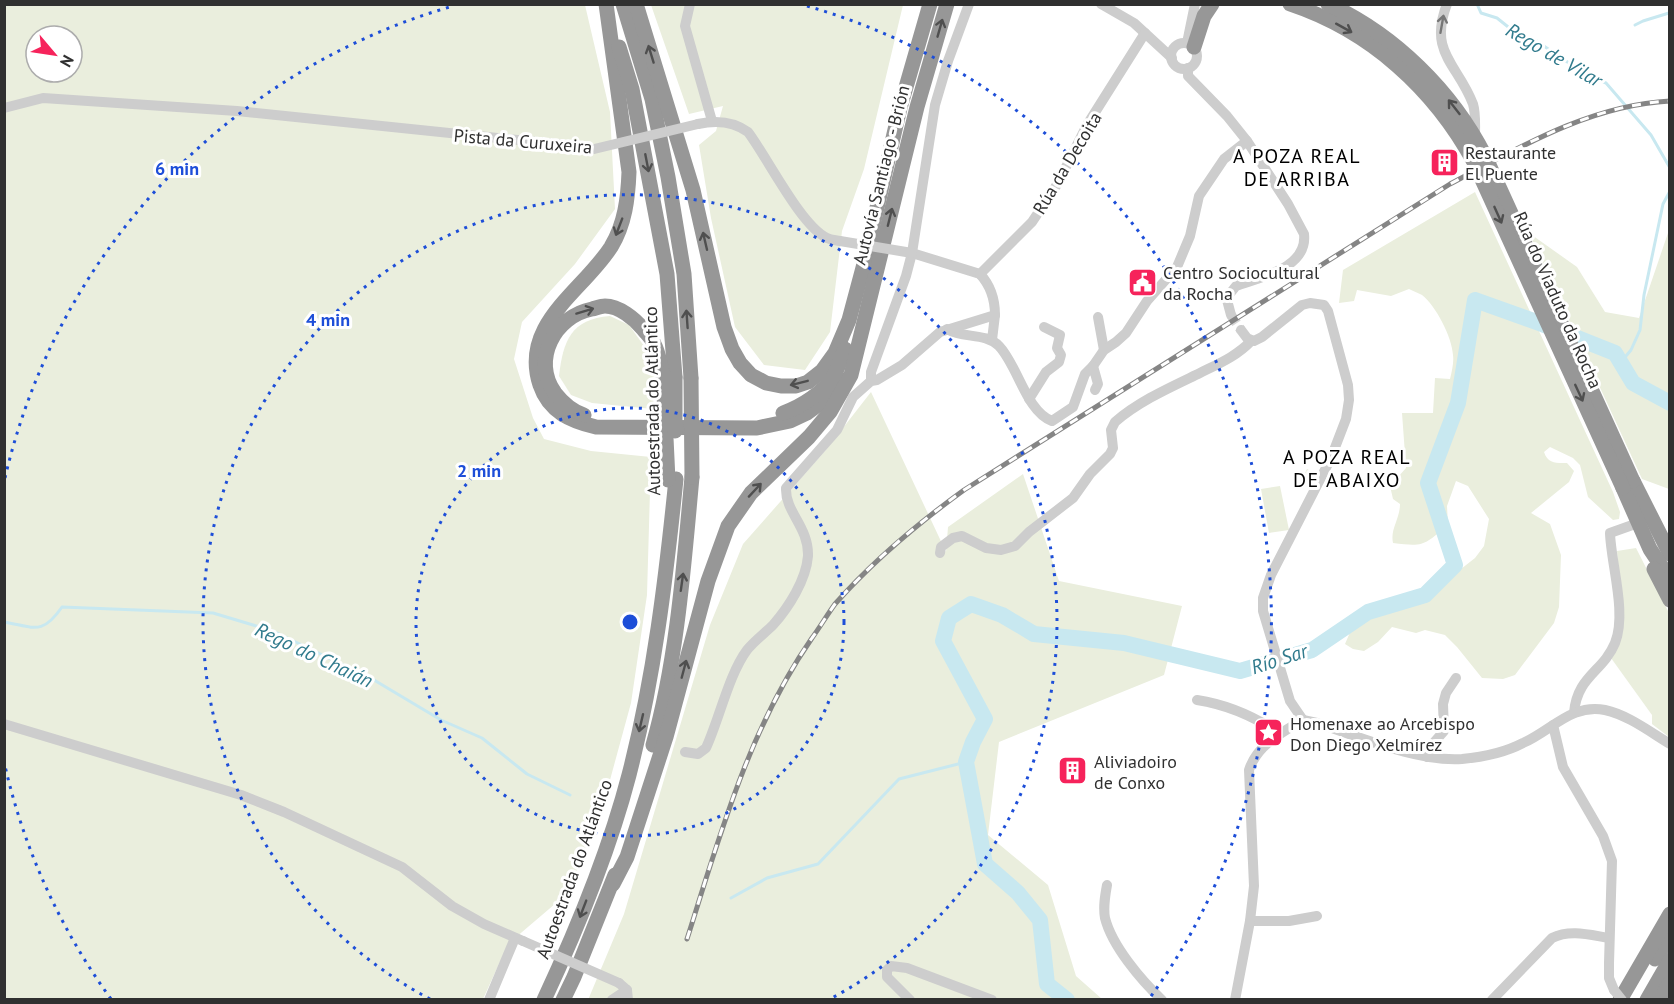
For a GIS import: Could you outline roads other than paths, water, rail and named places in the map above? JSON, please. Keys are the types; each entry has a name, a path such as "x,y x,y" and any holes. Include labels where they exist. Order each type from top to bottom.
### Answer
{"highway":[{"path":"606,4 629,172 628,199 612,245 597,266 544,327 537,344 535,363 537,375 548,401 558,412 573,421 596,427 757,428 790,421 807,413 822,402 834,389 856,355"},
{"name":"Autoestrada do Atlántico","path":"563,999 613,884 653,748 665,695 683,577 679,479 669,376 667,274 632,90 606,4"},
{"name":"Autoestrada do Atlántico","path":"544,999 566,952 615,824 629,774 647,694 664,590 691,378 684,274 668,177 652,99 622,4"},
{"path":"636,4 693,190 724,327 740,363 751,375 766,383 782,386 796,386 808,382 822,371 843,335 864,264"},
{"name":"Autovía Santiago - Brión","path":"864,264 900,108 930,4"},
{"name":"Autovía Santiago - Brión","path":"856,355 917,107 947,4"},
{"path":"1190,45 1212,4"},
{"name":"Rúa do Viaduto da Rocha","path":"1290,4 1348,29 1386,56 1424,90 1480,159"},
{"name":"Rúa do Viaduto da Rocha","path":"1328,4 1346,12 1400,50 1433,82 1475,137 1480,159 1628,485 1638,523 1650,549 1670,579"},
{"path":"669,376 654,343 633,317 606,306 582,311 568,317 555,331 544,365 557,396 577,413 599,420 757,418 786,413 819,392 833,377 847,345 861,289 864,264"},
{"path":"613,884 627,857 666,737 708,581 728,526 751,494 830,412 851,375 856,355"},
{"name":"Rúa do Viaduto da Rocha","path":"1628,485 1644,504 1670,554"},
{"path":"1644,504 1670,539"},
{"path":"1650,549 1656,575 1670,600"},
{"path":"1619,996 1670,914"},
{"path":"1631,999 1670,936"},
{"path":"1647,999 1670,960"},
{"path":"1659,999 1670,983"}],"street":[{"path":"690,4 685,26 712,121"},
{"path":"871,381 871,372 906,276 912,253 935,105 969,4"},
{"path":"1102,5 1128,18 1172,58 1179,68 1188,68 1197,59 1190,45 1195,4"},
{"path":"1447,4 1440,35 1448,60 1474,106 1475,137"},
{"name":"Rúa da Decoita","path":"980,274 1032,222 1058,183 1087,126 1145,33"},
{"path":"1172,58 1175,48 1181,44 1190,45"},
{"path":"1188,68 1188,76 1227,116 1247,141 1288,204 1305,238 1300,252 1291,264 1236,286 1232,290 1227,300 1231,315"},
{"name":"Pista da Curuxeira","path":"4,108 43,98 237,111 576,146 590,150 712,121 733,124 748,132 794,203 813,226 828,239 912,253 980,274"},
{"path":"947,329 954,334 992,340 1006,355 1029,399 1044,417 1052,420 1073,407 1084,374 1104,350 1126,333 1147,301 1177,267 1190,236 1198,196 1224,159 1247,141"},
{"path":"980,274 989,286 995,303 992,340"},
{"path":"940,553 941,547 953,538 962,536 986,548 1001,550 1015,546 1029,532 1073,498 1090,474 1110,454 1114,444 1112,426 1119,418 1171,387 1231,357 1251,341 1262,337 1302,304 1324,305 1332,324 1349,392 1348,410 1339,443 1265,589 1263,611 1292,705 1303,720 1427,757 1460,759 1493,755 1526,742 1574,712 1592,709 1607,711 1637,724 1670,744"},
{"path":"686,752 698,754 705,748 732,679 746,651 789,604 805,574 808,554 805,533 786,498 786,488 837,430 853,397 871,381 878,380 902,365 940,332 995,315"},
{"path":"1098,317 1104,350"},
{"path":"1029,399 1046,372 1059,362 1061,356 1057,348 1060,335 1044,327"},
{"path":"1241,330 1251,341"},
{"path":"1093,366 1098,384 1095,390"},
{"path":"1574,712 1578,691 1611,651 1618,632 1616,582 1610,533 1638,523"},
{"path":"1427,757 1430,747 1444,731 1443,704 1446,693 1456,678"},
{"path":"1197,700 1242,711 1261,720 1280,734"},
{"path":"1235,999 1250,921 1254,874 1249,770 1253,758 1260,749 1303,720"},
{"path":"4,724 241,795 274,808 409,871 452,906 484,924 624,991"},
{"path":"1553,724 1563,767 1611,854 1610,978 1619,996"},
{"path":"1107,885 1104,906 1108,927 1127,960 1144,983 1161,999"},
{"path":"1250,921 1288,921 1317,916"},
{"path":"1492,999 1552,938 1561,933 1572,932 1609,938"},
{"path":"489,999 519,940"},
{"path":"910,999 887,976 889,967 907,968 992,999"},
{"path":"612,999 624,991"}],"waterway":[{"name":"Rego de Vilar","path":"1477,4 1481,13 1497,18 1512,30 1535,40 1585,74 1606,83 1651,135 1670,168"},
{"path":"1635,25 1669,13"},
{"name":"Rego de Vilar","path":"1621,362 1631,350 1640,330 1644,295 1663,204 1670,191"},
{"name":"Río Sar","path":"1067,1000 1047,984 1040,920 1018,893 985,864 966,762 985,719 943,641 949,618 971,604 1002,615 1034,634 1124,643 1240,671 1312,650 1368,612 1425,595 1455,565 1428,483 1458,403 1475,300 1615,353 1633,383 1670,403"},
{"name":"Rego do Chaián","path":"4,622 30,627 43,626 62,607 213,613 273,631 374,680 441,720 482,738 527,774 570,795"},
{"name":"Rego do Chaián","path":"731,898 767,878 818,864 899,779 966,762"}],"tunnel":[{"path":"1231,315 1241,330"}],"railway":[{"path":"687,939 724,822 753,746 771,709 790,673 835,604 896,543 964,490 1450,184 1528,143 1583,120 1640,104 1670,101"}],"place":[{"name":"Restaurante El Puente","path":"1444,162"},
{"name":"Centro Sociocultural da Rocha","path":"1142,282"},
{"name":"Homenaxe ao Arcebispo Don Diego Xelmírez","path":"1269,733"},
{"name":"Aliviadoiro de Conxo","path":"1073,771"}],"district":[{"name":"A POZA REAL DE ARRIBA","path":"1297,168"},
{"name":"A POZA REAL DE ABAIXO","path":"1347,468"}]}
